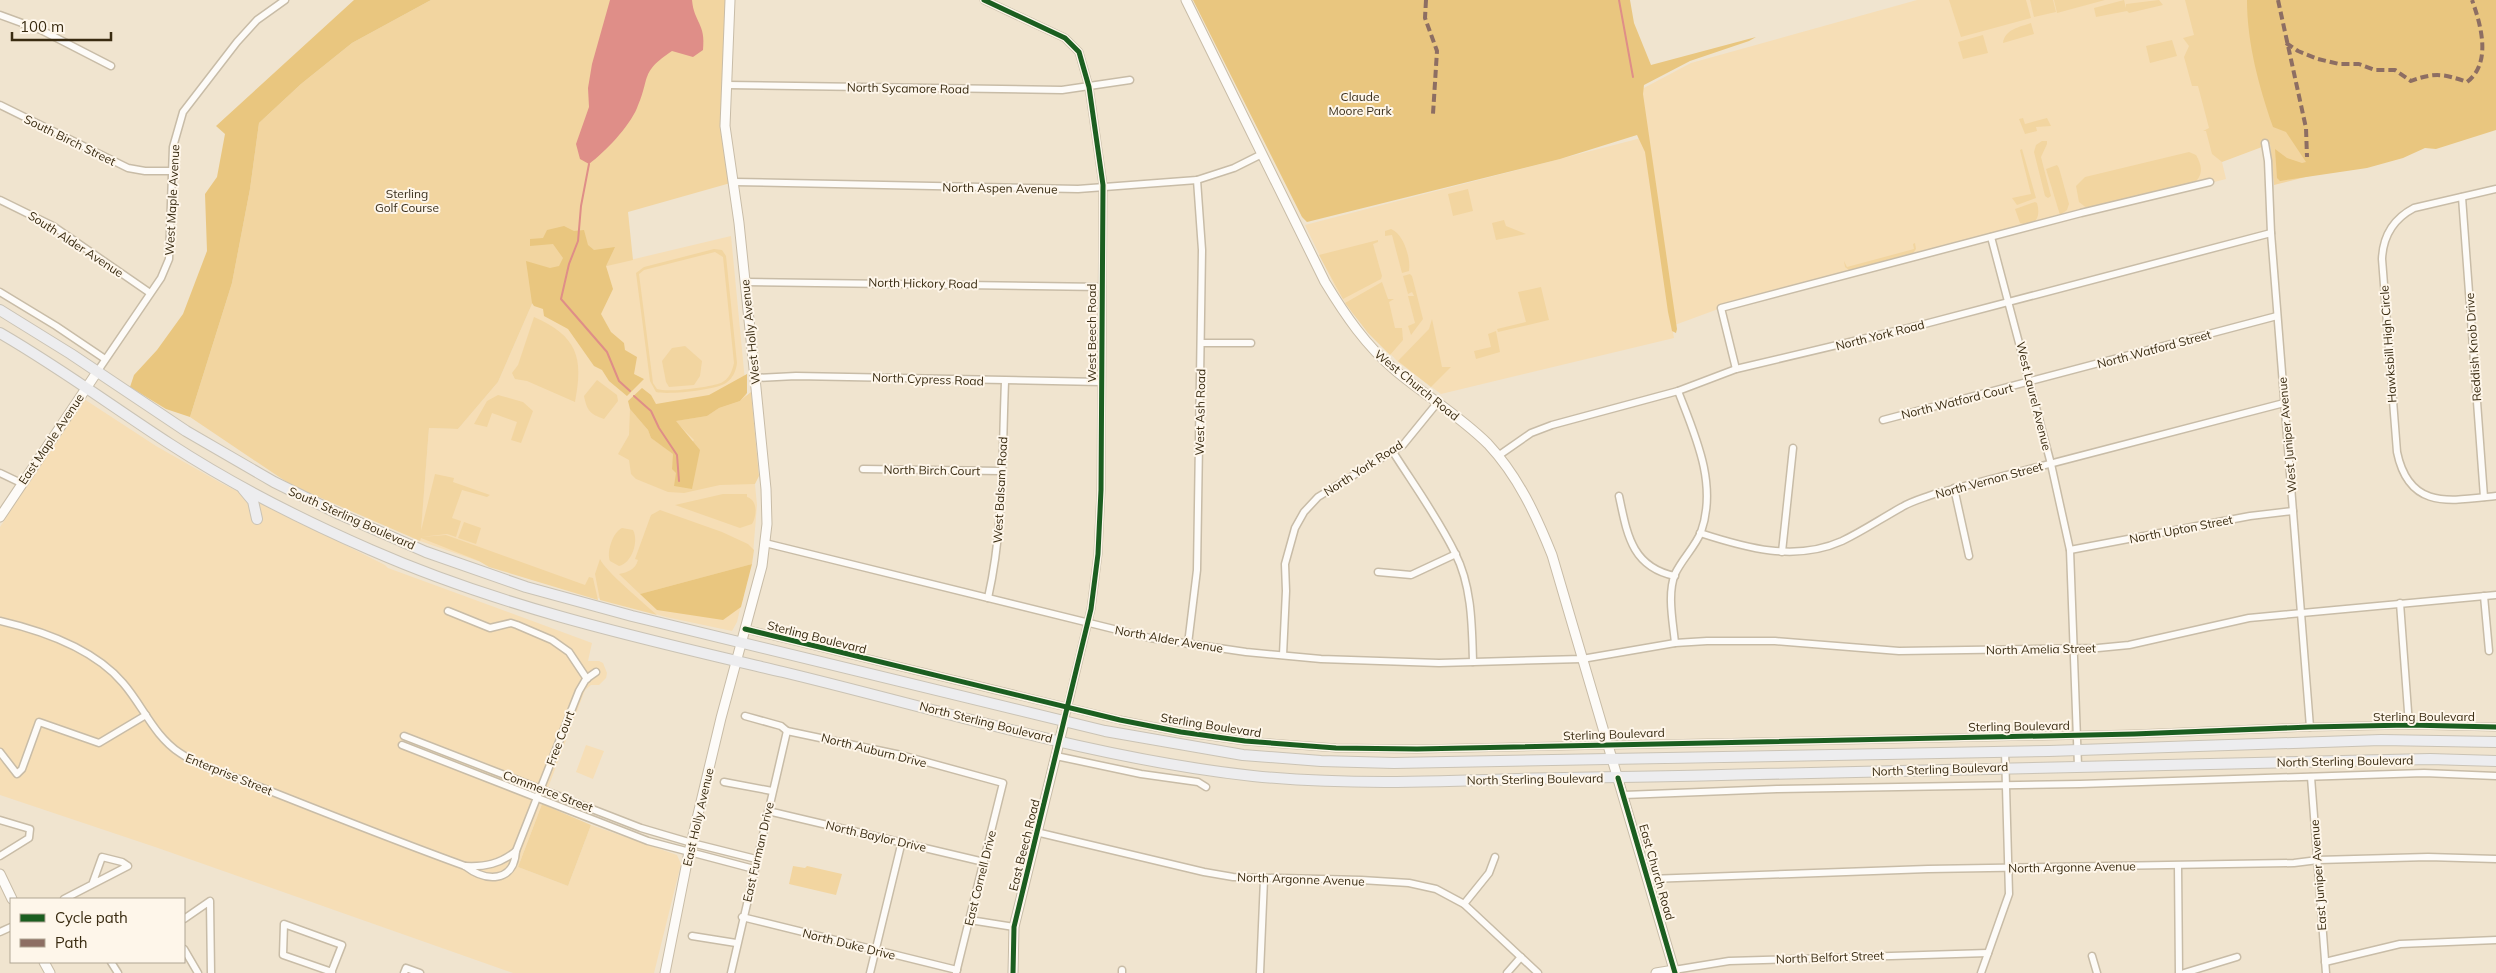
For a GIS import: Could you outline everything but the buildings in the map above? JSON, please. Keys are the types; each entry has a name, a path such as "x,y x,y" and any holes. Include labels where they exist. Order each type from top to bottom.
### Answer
{"main road":[{"name":"South Sterling Boulevard","path":"0,310 186,431 274,482 410,545 526,587 742,643"},
{"name":"South Sterling Boulevard","path":"0,333 171,445 241,486 371,550 482,593 595,627 736,662"},
{"path":"241,486 253,502 256,519"},
{"name":"North Sterling Boulevard","path":"742,643 1064,722 1175,745 1243,755 1321,761 1394,763 2005,752 2381,740 2496,742"},
{"name":"North Sterling Boulevard","path":"736,662 1060,741 1164,763 1299,780 1367,782 1886,772 2007,766 2430,759 2496,761"}],"street":[{"name":"West Maple Avenue","path":"86,388 161,278 169,259 172,219 172,170 178,124 189,101 257,20 285,0"},
{"name":"West Holly Avenue","path":"730,0 725,126 734,182 766,489 765,543 762,566 736,662"},
{"name":"West Beech Road","path":"984,0 1065,38 1079,52 1089,87 1103,185 1101,490 1098,554 1087,623 1064,722"},
{"path":"999,7 1002,0"},
{"name":"West Church Road","path":"1186,0 1325,282 1352,325 1371,348 1396,371 1465,423 1498,456 1516,480 1535,512 1552,555 1618,778"},
{"path":"0,15 40,30 110,66"},
{"name":"North Sycamore Road","path":"727,84 1062,90 1130,80"},
{"name":"South Birch Street","path":"0,105 128,168 145,171 172,170"},
{"name":"West Juniper Avenue","path":"2265,142 2268,161 2271,233 2299,611 2310,727"},
{"name":"North Aspen Avenue","path":"734,182 1054,189 1197,180 1234,168 1262,154"},
{"name":"West Ash Road","path":"1188,644 1197,570 1202,250 1197,180"},
{"path":"1736,369 1722,308 2210,182"},
{"name":"Hawksbill High Circle","path":"2496,189 2414,208 2404,213 2389,229 2382,259 2399,465 2405,478 2415,489 2428,497 2442,501 2496,496"},
{"name":"Reddish Knob Drive","path":"2462,197 2484,497"},
{"name":"South Alder Avenue","path":"0,200 53,226 150,293"},
{"name":"North York Road","path":"1498,456 1531,432 1678,391 1736,369 1917,326 2009,300 2271,233"},
{"name":"West Laurel Avenue","path":"1992,237 2051,464 2070,550 2078,766"},
{"name":"North Hickory Road","path":"745,282 1102,287"},
{"path":"0,292 105,359"},
{"name":"North Watford Street","path":"2030,382 2277,316"},
{"path":"1201,343 1251,343"},
{"name":"North Cypress Road","path":"755,378 796,376 1005,382 1101,382"},
{"name":"West Balsam Road","path":"988,598 995,566 1001,512 1005,382"},
{"name":"North Watford Court","path":"1883,420 2030,382"},
{"name":"East Maple Avenue","path":"0,516 86,388"},
{"path":"1675,643 1672,613 1675,576 1700,533 1705,512 1706,475 1703,458 1678,391"},
{"name":"North York Road","path":"1282,655 1286,591 1285,564 1295,528 1304,512 1318,497 1393,452 1418,429 1438,402"},
{"name":"North Vernon Street","path":"1700,533 1746,547 1782,552 1815,549 1841,541 1904,506 1954,488 2284,403"},
{"path":"1782,552 1793,448"},
{"path":"1393,452 1456,554 1465,581 1471,617 1473,662"},
{"name":"North Birch Court","path":"863,469 1001,471"},
{"path":"0,473 21,483"},
{"path":"1954,488 1969,556"},
{"path":"1618,496 1635,553 1647,565 1664,574 1675,576"},
{"name":"North Upton Street","path":"2070,550 2223,521 2293,510"},
{"name":"North Alder Avenue","path":"765,543 1087,623 1188,644 1282,655 1378,662 1582,659"},
{"path":"1378,572 1410,575 1456,554"},
{"name":"North Amelia Street","path":"1582,659 1675,643 1775,641 1899,651 2075,649 2129,645 2249,618 2299,611 2496,595"},
{"path":"2484,596 2489,651"},
{"path":"2400,603 2409,725"},
{"path":"448,611 490,628 510,623 517,624 557,643 569,652 587,679"},
{"name":"Enterprise Street","path":"0,621 45,635 99,662 124,684 167,742 181,754 465,866 475,874 485,877 500,876 509,870 513,865 516,851 537,799"},
{"name":"Sterling Boulevard","path":"745,629 1067,708 1181,732 1296,746 1510,749 1607,744 2077,735 2310,727 2409,725 2496,727"},
{"name":"East Holly Avenue","path":"665,973 690,848 736,662"},
{"name":"Free Court","path":"537,799 579,691 587,679 596,672"},
{"path":"0,752 17,774 22,769 39,722 99,743 146,715"},
{"name":"North Auburn Drive","path":"745,716 781,726 787,731 901,755 1004,783"},
{"name":"East Beech Road","path":"1013,973 1014,927 1064,722"},
{"name":"East Furman Drive","path":"731,973 742,917 787,731"},
{"name":"Commerce Street","path":"404,736 541,788 690,848"},
{"name":"Commerce Street","path":"402,745 648,841 690,848"},
{"path":"1981,973 2009,894 2008,784 2005,752"},
{"path":"1056,756 1141,774 1198,782 1206,787"},
{"path":"1624,795 1777,789 2424,773 2496,776"},
{"name":"East Juniper Avenue","path":"2312,777 2326,973"},
{"name":"East Church Road","path":"1618,778 1675,971"},
{"path":"724,782 772,791"},
{"name":"East Cornell Drive","path":"957,971 1004,783"},
{"name":"North Baylor Drive","path":"768,811 902,841 984,862"},
{"path":"0,820 30,829 29,838 0,856"},
{"name":"North Argonne Avenue","path":"1036,832 1204,872 1264,879 1409,883 1436,888 1464,904 1538,973"},
{"path":"870,973 902,841"},
{"path":"690,848 756,859"},
{"path":"690,848 754,869"},
{"name":"Enterprise Street","path":"465,866 497,863 516,851"},
{"path":"66,898 93,882 128,866 122,862 102,857 93,882"},
{"path":"1464,904 1489,873 1495,857"},
{"name":"North Argonne Avenue","path":"1649,879 2009,868 2294,863 2318,860 2437,857 2496,859"},
{"path":"2178,866 2179,973"},
{"path":"0,874 12,898"},
{"path":"1260,973 1264,879"},
{"path":"185,918 210,901 211,973"},
{"name":"North Duke Drive","path":"742,917 957,971"},
{"path":"970,920 1014,927"},
{"path":"284,924 342,945 331,972 282,955 284,924"},
{"path":"692,936 736,943"},
{"path":"2325,962 2400,944 2496,940"},
{"path":"185,951 198,973"},
{"name":"North Belfort Street","path":"1675,971 1729,961 1988,953"},
{"path":"2092,956 2097,973"},
{"path":"1507,973 1521,957"},
{"path":"2184,973 2237,957"},
{"path":"404,973 406,968 420,973"},
{"path":"1656,973 1675,971"}],"shaded area":[{"path":"610,0 692,0 693,8 703,34 703,50 693,57 672,51 655,65 647,76 637,108 623,131 589,164 580,159 576,144 589,107 588,88 592,64"},
{"path":"1917,0 2208,0 2222,162 2226,179 1721,308 1672,326 1674,338 1441,394 1398,362 1353,314 1336,289 1305,225 1645,137 1640,90 1691,63"},
{"path":"731,236 757,505 753,554 737,622 732,631 666,617 533,580 420,541 429,428 458,429 498,382 542,281"},
{"path":"84,399 156,446 221,483 388,568 592,643 588,661 603,663 607,673 606,678 599,685 591,685 585,690 518,867 568,886 591,825 677,855 681,864 654,973 513,973 158,848 0,795 0,527"},
{"path":"586,745 604,751 593,779 576,772"}],"green space":[{"path":"354,0 431,0 352,43 301,84 259,123 250,189 232,283 190,417 166,409 130,387 134,375 157,350 183,314 207,251 205,194 217,177 225,134 216,126"},
{"name":"Sterling Golf Course","path":"431,0 730,0 725,126 734,182 628,212 633,260 542,281 498,382 458,429 429,428 421,531 435,474 454,478 453,482 490,495 487,497 462,490 452,518 461,521 456,537 447,534 421,537 446,535 585,585 589,577 593,578 598,600 489,567 479,561 421,538 420,541 291,485 190,417 232,283 250,189 259,123 301,84 352,43"},
{"name":"Claude Moore Park","path":"1193,0 1630,0 1634,23 1651,65 1756,37 1690,61 1644,85 1643,94 1677,329 1676,333 1672,331 1668,312 1645,152 1637,135 1560,159 1307,222 1302,217"},
{"path":"1949,0 2026,0 2031,18 1961,37"},
{"path":"2030,0 2053,0 2056,12 2034,17"},
{"path":"2054,0 2105,0 2057,13"},
{"path":"2124,0 2126,8 2126,4 2159,0 2163,5 2129,13 2127,11 2096,17 2094,8"},
{"path":"2185,0 2496,0 2496,128 2274,185 2270,144 2222,162 2212,154 2206,131 2203,131 2209,128 2198,86 2192,86 2184,57 2189,46 2183,38 2194,35"},
{"path":"2247,0 2496,0 2496,130 2436,149 2425,148 2403,158 2367,168 2280,181 2277,178 2275,149 2287,158 2302,163 2306,162 2286,132 2273,127 2255,65 2249,32"},
{"path":"2031,23 2034,34 2003,43 2004,38 2010,32"},
{"path":"1983,35 1988,53 1963,59 1958,42"},
{"path":"2172,40 2177,56 2150,63 2146,46"},
{"path":"2023,118 2025,124 2047,118 2051,126 2036,127 2037,131 2025,134 2019,119"},
{"path":"2042,141 2047,141 2041,157 2051,196 2048,198 2045,196 2034,152 2036,145"},
{"path":"2022,149 2036,198 2017,205 2012,198 2031,194 2020,150"},
{"path":"2189,152 2196,155 2200,165 2201,172 2196,181 2088,209 2079,202 2076,186 2085,177"},
{"path":"2057,165 2069,204 2067,210 2060,215 2046,169"},
{"path":"1468,189 1473,211 1453,216 1448,194"},
{"path":"2035,202 2038,208 2036,220 2030,224 2020,223 2015,209"},
{"path":"1504,220 1506,226 1526,234 1496,240 1492,223"},
{"path":"564,226 574,231 584,230 588,245 594,250 615,247 606,266 613,289 601,314 611,332 624,343 625,350 637,357 634,374 644,379 627,396 609,381 602,370 594,366 568,329 544,316 543,309 534,306 532,303 526,261 550,268 559,266 563,258 553,244 530,246 530,239 543,238 547,230"},
{"path":"1391,229 1400,236 1406,247 1409,271 1402,273 1392,235 1385,236 1385,231"},
{"path":"1378,240 1378,242 1373,244 1382,276 1381,279 1343,299 1319,255"},
{"path":"1915,243 1916,249 1913,253 1849,270 1845,267 1844,261 1847,267 1914,249 1913,244"},
{"path":"714,249 722,250 726,256 737,363 734,374 726,383 713,388 692,391 656,392 650,381 636,273 644,267","holes":["715,252 723,257 734,363 731,372 724,381 716,385 680,390 657,389 653,383 639,274 644,270"]},
{"path":"1410,274 1423,319 1411,335 1408,326 1415,323 1408,296 1414,296 1412,292 1408,294 1403,276"},
{"path":"1382,282 1388,299 1394,299 1389,302 1395,328 1402,328 1403,340 1390,355 1368,333 1345,303"},
{"path":"1541,287 1549,320 1498,332 1497,329 1526,322 1518,292"},
{"path":"534,317 560,332 574,350 578,372 575,402 527,381 515,379 512,373 518,365"},
{"path":"1432,319 1442,367 1451,367 1431,387 1398,361 1429,329"},
{"path":"1496,331 1500,352 1476,359 1474,351 1491,347 1488,334"},
{"path":"685,346 702,361 700,376 694,385 669,387 666,382 662,361 672,348"},
{"path":"747,374 747,393 740,401 719,408 707,416 676,421 700,450 692,489 674,486 676,473 672,469 673,454 651,438 648,430 630,409 628,401 642,388 651,395 656,404 709,395"},
{"path":"597,380 617,395 618,401 604,419 590,411 584,396"},
{"path":"751,392 759,476 755,484 720,485 684,493 668,492 636,479 631,474 629,460 618,454 629,435 630,409 648,430 651,438 674,454 672,469 694,440 675,421 707,416 719,408 740,401"},
{"path":"498,395 523,402 533,411 521,443 511,440 517,422 492,413 487,427 474,424 487,401"},
{"path":"723,494 747,494 747,497 753,501 756,509 752,524 740,528 675,505"},
{"path":"660,510 722,532 748,544 754,550 752,564 640,594 619,574 635,566 638,560 635,559 651,515"},
{"path":"464,522 481,528 476,544 458,538"},
{"path":"622,528 633,530 635,545 628,561 619,566 610,561 609,553 613,538"},
{"path":"600,559 617,579 657,615 600,600 595,574"},
{"path":"752,564 741,607 723,620 657,610 640,594"},
{"path":"542,804 591,825 568,886 518,867"},
{"path":"793,866 805,868 807,866 842,874 836,895 789,884"}],"waterway":[{"path":"1619,0 1633,77"},
{"path":"589,164 581,206 578,241 569,264 561,299 607,352 619,381 630,391"},
{"path":"634,396 651,411 659,428 677,455 679,481"}],"marked path":[{"path":"1426,0 1425,18 1437,51 1433,114"},
{"path":"2278,0 2306,128 2307,157"},
{"path":"2286,43 2298,51 2318,59 2339,64 2359,64 2375,70 2395,70 2411,81 2427,76 2439,75 2467,82 2480,65 2482,54 2479,21 2472,0"}],"cycle path":[{"path":"984,0 1065,38 1079,52 1089,87 1103,185 1101,490 1098,554 1091,609 1014,927 1013,973"},
{"path":"745,629 1120,720 1181,732 1245,741 1336,748 1417,749 2134,734 2409,725 2496,727"},
{"path":"1618,778 1675,973"}]}
